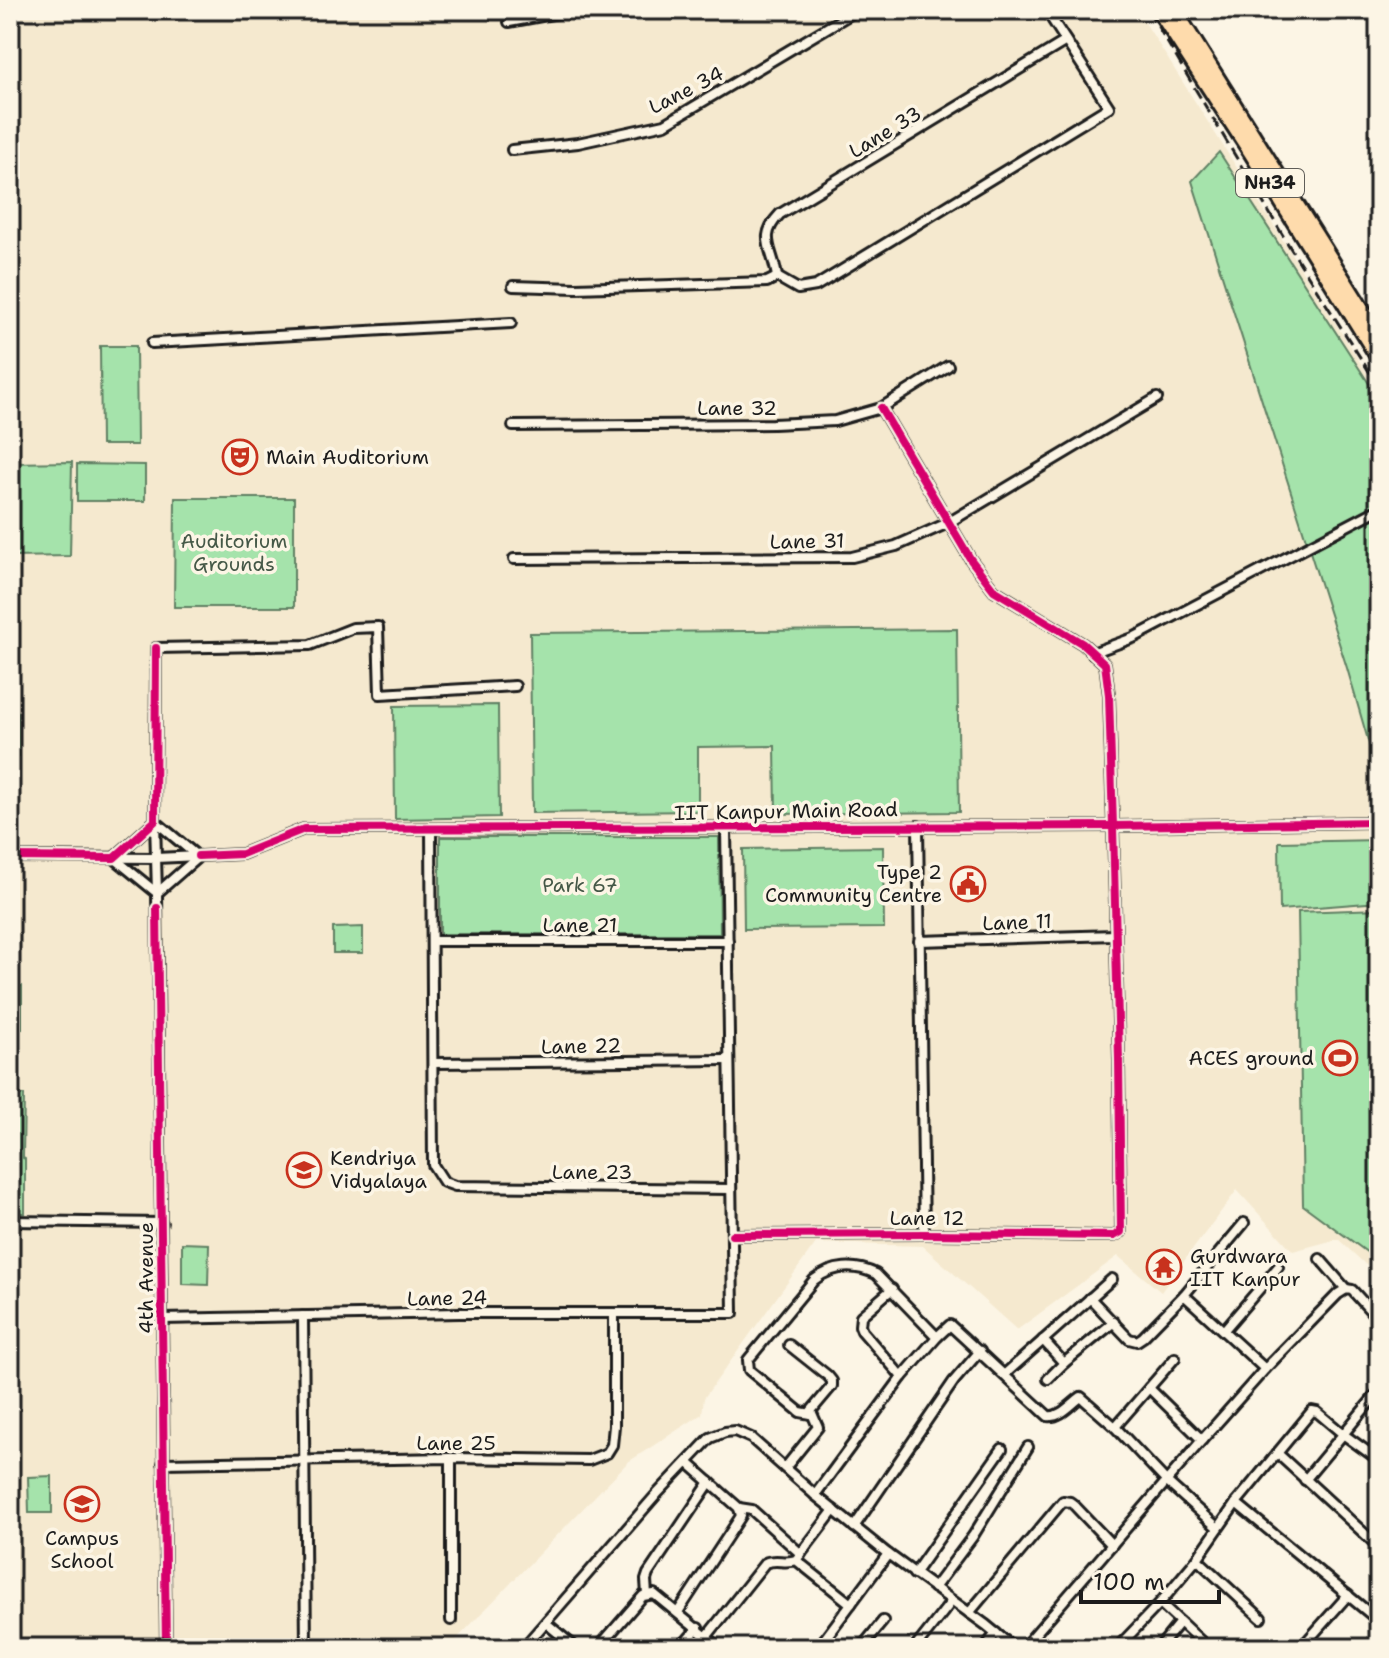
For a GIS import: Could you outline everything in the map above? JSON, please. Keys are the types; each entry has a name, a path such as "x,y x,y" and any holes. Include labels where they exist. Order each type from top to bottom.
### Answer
{"highway":[{"name":"NH34","path":"1159,10 1379,358"},
{"name":"NH34","path":"1174,10 1379,337"}],"street":[{"path":"509,22 574,10"},
{"name":"Lane 34","path":"512,150 578,143 665,124 857,10"},
{"path":"513,286 576,288 767,282 777,277 798,289 816,286 1109,107 1046,10"},
{"name":"Lane 33","path":"777,277 767,235 769,225 780,214 1066,41"},
{"path":"152,343 511,323"},
{"name":"Lane 32","path":"513,426 835,421 881,408 948,366"},
{"name":"Lane 31","path":"514,559 852,557 896,546 948,523 1157,398"},
{"path":"881,408 948,523 994,590 1083,644 1105,664 1109,695 1115,935"},
{"path":"1092,653 1133,638 1379,509"},
{"name":"4th Avenue","path":"166,1648 155,821 156,648 310,645 353,628 378,627 380,694 515,686"},
{"path":"155,821 198,856 157,893 114,858 155,821"},
{"name":"IIT Kanpur Main Road","path":"10,857 156,858 242,854 304,829 1379,822"},
{"path":"918,826 924,1234"},
{"path":"726,828 732,1235"},
{"path":"431,829 433,1063"},
{"name":"Lane 11","path":"919,941 1115,935"},
{"name":"Lane 12","path":"732,1235 1114,1236 1121,1232 1115,935"},
{"name":"Lane 21","path":"432,941 728,941"},
{"name":"Lane 22","path":"433,1063 729,1060"},
{"name":"Lane 23","path":"433,1063 433,1165 444,1182 455,1186 730,1189"},
{"path":"10,1221 162,1223"},
{"path":"1090,1298 1129,1339 1137,1341 1184,1295 1244,1223"},
{"name":"Lane 24","path":"162,1319 733,1313 732,1235"},
{"path":"1320,1259 1379,1320"},
{"path":"785,1468 818,1423 811,1414 800,1412 749,1370 748,1360 814,1280 824,1272 848,1267 866,1269 892,1289 937,1337"},
{"path":"1224,1330 1278,1267"},
{"path":"1005,1374 1112,1279"},
{"path":"892,1289 861,1316 860,1326 902,1377"},
{"path":"1023,1648 1265,1369 1346,1289"},
{"path":"1184,1295 1265,1369"},
{"name":"Lane 25","path":"163,1463 451,1458 589,1460 607,1453 612,1445 614,1313"},
{"path":"303,1316 306,1648"},
{"path":"1048,1379 1114,1322"},
{"path":"815,1495 902,1377 937,1337 948,1326 953,1326 1048,1416 1060,1413 1081,1397 1218,1528"},
{"path":"1043,1340 1064,1363"},
{"path":"789,1345 832,1381 830,1389 811,1414"},
{"path":"854,1527 954,1381 980,1351"},
{"path":"1115,1427 1175,1358"},
{"path":"1149,1388 1202,1440"},
{"path":"1305,1480 1379,1391"},
{"path":"1117,1648 1197,1559 1236,1503 1312,1411 1379,1460"},
{"path":"523,1648 710,1438 735,1431 751,1438 854,1527 1014,1648"},
{"path":"934,1588 973,1536 1028,1447"},
{"path":"914,1574 1002,1449"},
{"path":"1277,1453 1379,1547"},
{"path":"451,1458 451,1620"},
{"path":"688,1463 739,1508 752,1510 798,1557 851,1604"},
{"path":"647,1595 648,1574 710,1482"},
{"path":"969,1613 1063,1501 1074,1505 1112,1545"},
{"path":"1236,1503 1379,1621"},
{"path":"678,1612 741,1516 739,1508"},
{"path":"707,1636 765,1563 770,1560 787,1562 798,1557 834,1510"},
{"path":"818,1648 888,1554"},
{"path":"1197,1559 1261,1618"},
{"path":"598,1648 643,1596 654,1594 720,1648"},
{"path":"1301,1648 1348,1595"},
{"path":"915,1648 952,1601"},
{"path":"1160,1603 1208,1648"},
{"path":"861,1648 883,1621"},
{"path":"1159,1648 1180,1622"},
{"path":"546,1623 576,1648"},
{"path":"680,1648 698,1628"},
{"path":"985,1648 996,1633"}],"shaded area":[{"path":"10,10 1137,10 1379,392 1379,1277 1338,1239 1293,1251 1237,1190 1161,1292 1118,1256 1017,1330 923,1246 816,1243 704,1398 702,1414 628,1462 448,1648 10,1648"}],"green space":[{"path":"1219,152 1379,399 1379,778 1192,181"},
{"path":"100,346 136,346 137,445 101,445"},
{"path":"72,462 70,556 10,557 10,463"},
{"path":"77,464 145,465 145,501 77,501"},
{"name":"Auditorium Grounds","path":"175,498 294,498 294,607 174,607"},
{"path":"957,629 959,812 776,814 775,746 698,747 698,811 532,813 530,633"},
{"path":"498,705 499,817 395,819 394,706"},
{"path":"10,706 18,712 19,756 10,758"},
{"name":"Park 67","path":"440,837 719,837 720,934 440,934"},
{"path":"1379,840 1379,902 1280,910 1279,842"},
{"path":"883,847 884,928 744,929 743,849"},
{"name":"ACES ground","path":"1379,909 1379,1261 1303,1205 1298,912"},
{"path":"363,927 363,953 333,953 333,928"},
{"path":"10,986 22,986 22,1029 10,1030"},
{"path":"10,1095 24,1095 25,1213 10,1213"},
{"path":"182,1243 209,1244 208,1285 182,1284"},
{"path":"52,1476 52,1513 29,1513 28,1477"}],"railway":[{"path":"1148,10 1291,249 1379,387"}],"cycle path":[{"path":"732,1235 1114,1236 1121,1232 1113,826 1109,695 1105,664 1083,644 994,590 971,560 881,408"},
{"path":"10,857 114,858 155,821 156,648"},
{"path":"198,856 242,854 304,829 1379,822"},
{"path":"157,908 166,1648"}],"place":[{"name":"Main Auditorium","path":"240,457"},
{"name":"Type 2 Community Centre","path":"968,884"},
{"name":"ACES ground","path":"1340,1058"},
{"name":"Kendriya Vidyalaya","path":"304,1170"},
{"name":"Gurdwara IIT Kanpur","path":"1164,1267"},
{"name":"Campus School","path":"82,1504"}]}
